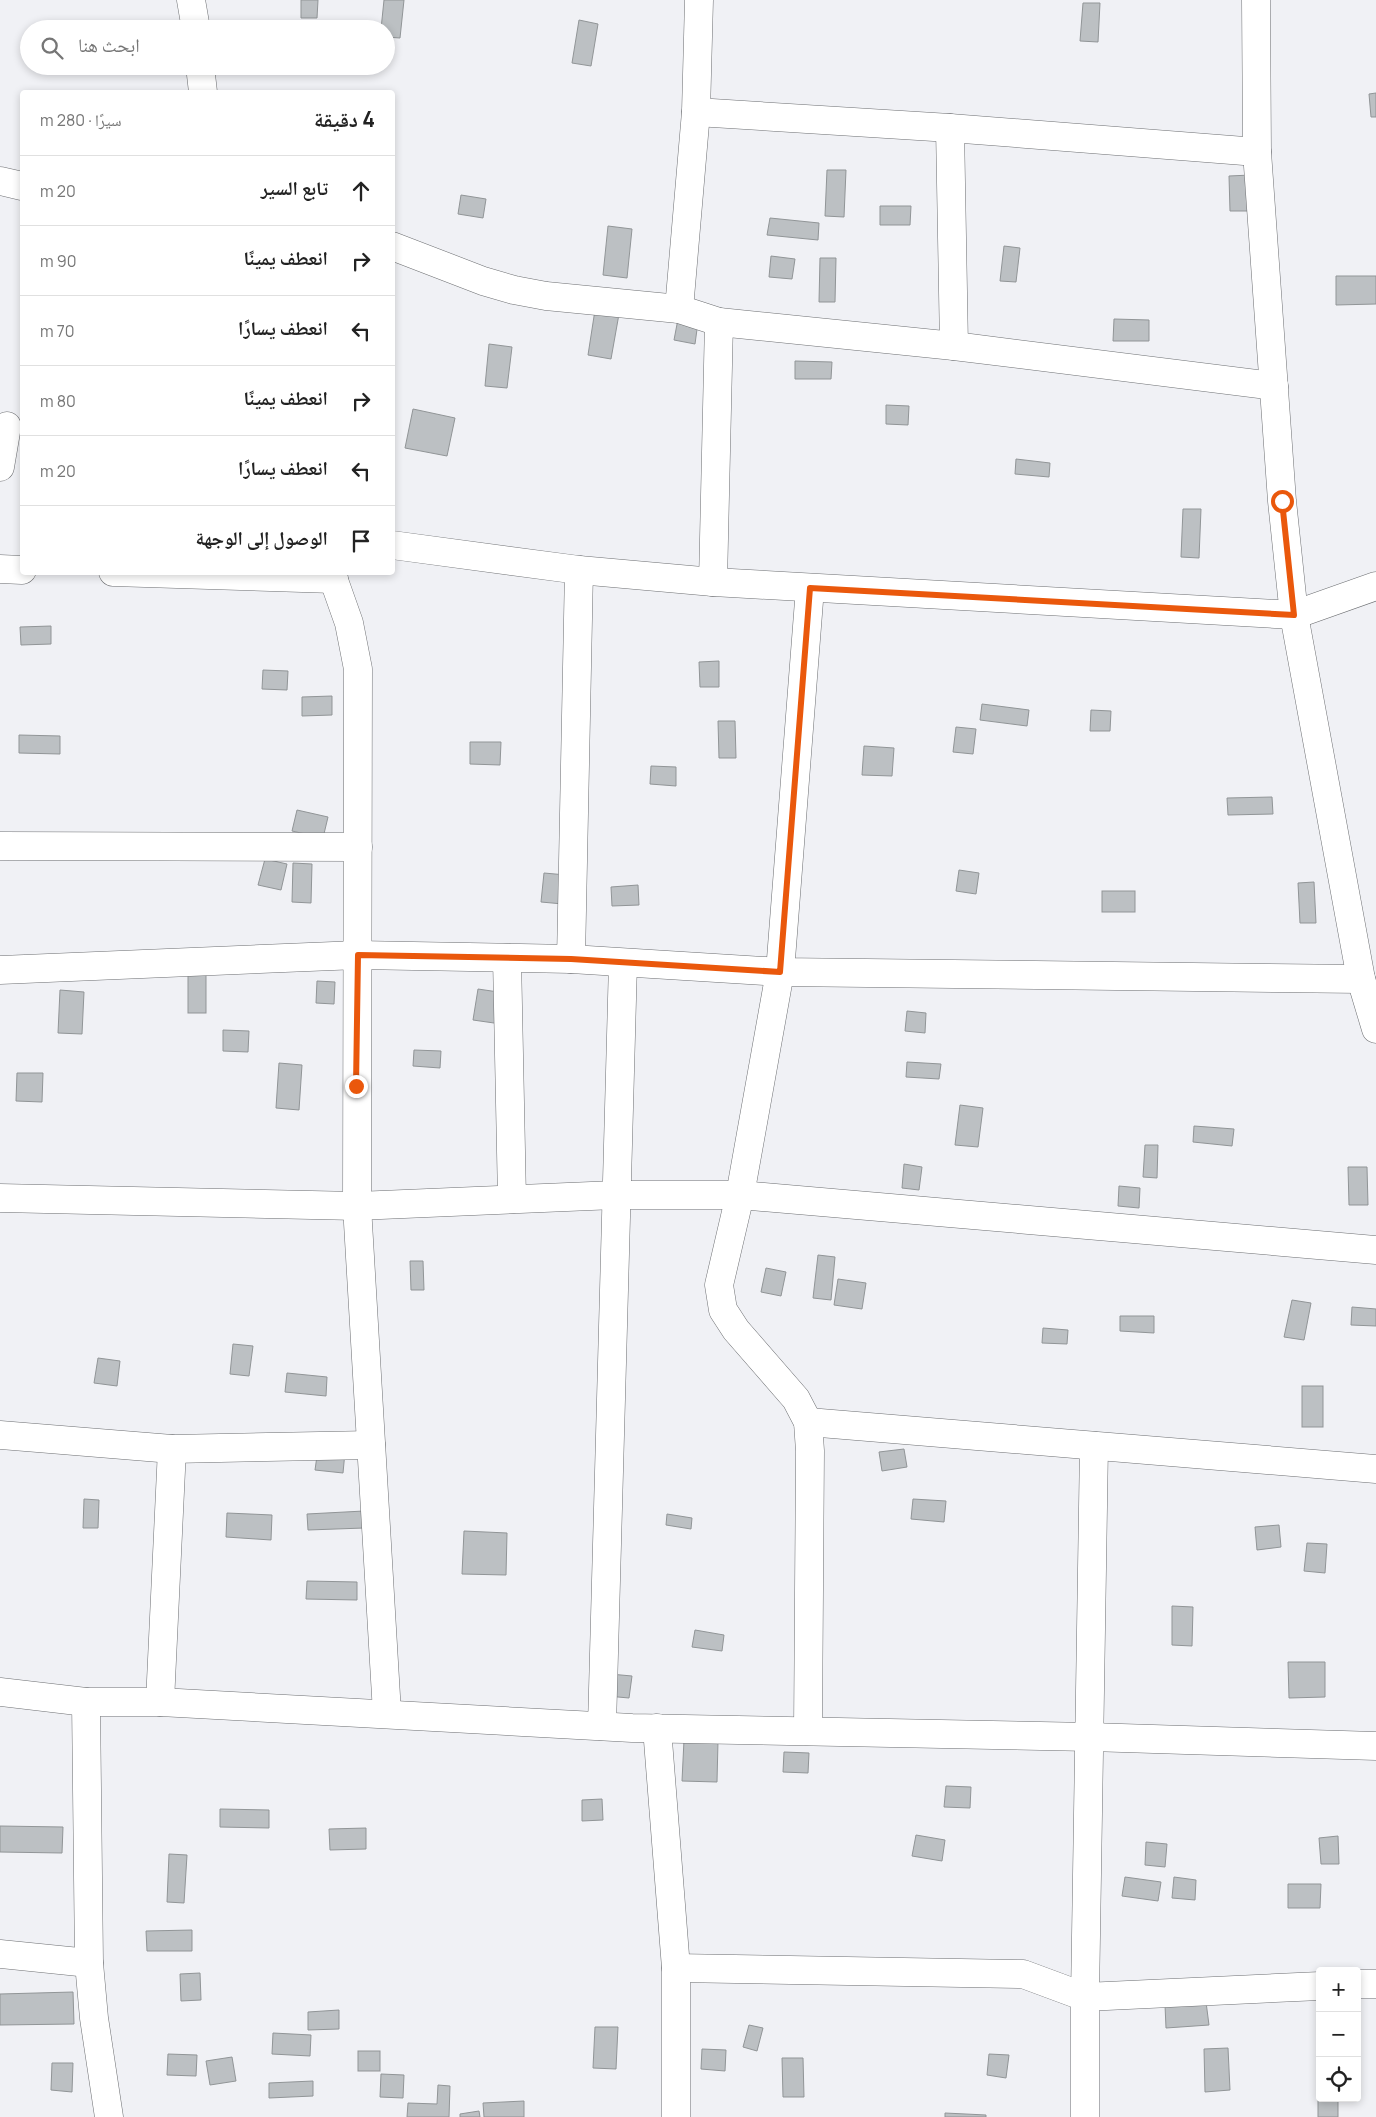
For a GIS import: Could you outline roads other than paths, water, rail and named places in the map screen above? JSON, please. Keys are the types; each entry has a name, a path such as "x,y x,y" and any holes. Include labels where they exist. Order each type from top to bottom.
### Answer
{"street":[{"path":"191,0 194,20"},
{"path":"679,309 696,112 699,0"},
{"path":"1256,0 1257,152 1282,501 1294,615 1361,979 1376,1029"},
{"path":"201,75 203,90"},
{"path":"696,112 950,128 1257,152"},
{"path":"950,128 954,346"},
{"path":"0,182 20,186"},
{"path":"395,247 483,281 514,290 546,296 679,309 719,322 954,346 1274,386"},
{"path":"713,582 719,322"},
{"path":"0,467 10,426"},
{"path":"395,545 578,570 713,582 1294,615 1376,586"},
{"path":"571,959 578,570"},
{"path":"277,575 332,576 349,623 358,669 357,1206 387,1713"},
{"path":"808,1731 810,1451 808,1422 796,1398 736,1330 723,1310 719,1285 740,1195 780,972 810,588"},
{"path":"0,846 358,848"},
{"path":"0,970 358,955 571,959 780,972 1361,979"},
{"path":"507,958 512,1200"},
{"path":"602,1726 615,1195 623,963"},
{"path":"0,1198 357,1206 615,1195 740,1195 1376,1250"},
{"path":"808,1422 1376,1469"},
{"path":"0,1435 172,1449 371,1445"},
{"path":"1085,2117 1085,1997 1094,1446"},
{"path":"160,1702 172,1449"},
{"path":"0,1692 86,1702 160,1702 602,1726 1090,1737 1376,1746"},
{"path":"86,1702 89,1963 94,2018 109,2117"},
{"path":"657,1728 676,1968 676,2117"},
{"path":"0,1954 89,1963"},
{"path":"676,1968 1022,1974 1085,1997 1316,1986"},
{"path":"1361,1984 1376,1984"}]}
